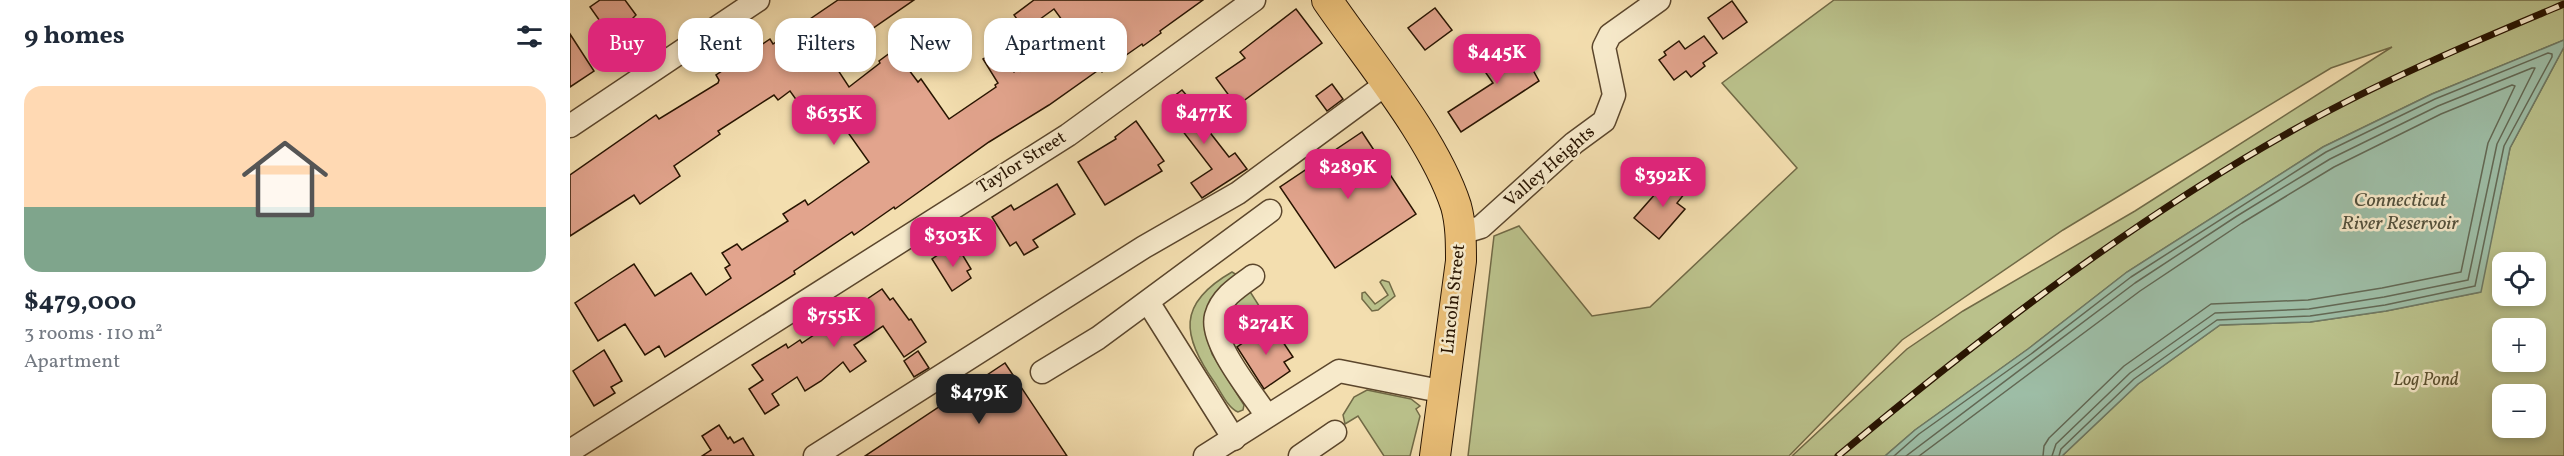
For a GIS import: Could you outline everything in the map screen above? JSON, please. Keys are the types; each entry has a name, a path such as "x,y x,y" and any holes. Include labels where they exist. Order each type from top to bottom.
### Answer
{"main road":[{"name":"Lincoln Street","path":"1327,0 1439,165 1456,207 1461,233 1461,261 1452,313 1445,392 1435,456"}],"street":[{"path":"570,126 758,0"},
{"name":"Taylor Street","path":"570,451 1068,135 1254,0"},
{"name":"Valley Heights","path":"1461,233 1481,227 1574,143 1604,121 1614,95 1604,47 1610,35 1659,0"},
{"path":"815,456 1144,248 1238,193 1386,84"},
{"path":"1042,372 1098,338 1270,211"},
{"path":"1253,276 1233,291 1222,303 1216,316 1215,328 1223,348 1264,418"},
{"path":"1148,302 1221,450 1264,418 1343,370 1445,392"},
{"path":"1300,456 1339,437 1323,456"}],"green space":[{"path":"1834,0 2564,0 2564,40 2432,94 2323,147 2127,272 2028,349 1915,430 1885,456 1792,456 1907,349 1963,311 2135,211 2392,47 2331,68 2063,230 1902,340 1789,456 1468,456 1494,236 1519,226 1592,316 1650,307 1797,168 1722,83"},
{"name":"Log Pond","path":"2564,47 2564,456 2062,456 2138,384 2220,325 2310,322 2386,311 2480,292 2510,148"},
{"path":"1232,272 1237,275 1207,337 1212,354 1244,405 1243,410 1238,412 1228,403 1204,366 1191,336 1190,322 1193,309 1201,296"},
{"path":"1382,280 1389,282 1395,296 1378,310 1372,311 1362,299 1362,293 1365,292 1375,304 1388,295 1380,282"},
{"path":"1249,290 1268,320 1229,347 1225,328 1227,315 1235,303"},
{"path":"1367,390 1411,399 1420,406 1416,409 1420,416 1410,456 1384,456 1358,416 1345,424 1343,415 1354,397"}],"water":[{"name":"Connecticut River Reservoir","path":"2564,40 2564,47 2510,148 2481,292 2386,311 2310,322 2220,325 2138,384 2062,456 1885,456 1915,430 2028,349 2127,272 2323,147 2432,94"}],"building":[{"path":"600,0 625,0 636,15 633,18 598,18 590,7"},
{"path":"838,0 914,0 876,26 876,18 811,18"},
{"path":"1034,0 1203,0 1143,46 1142,44 1127,54 1127,18 1061,18 1054,9 1042,18 1016,18 1014,15"},
{"path":"1732,1 1747,22 1723,39 1708,18"},
{"path":"1435,8 1452,30 1425,50 1408,28"},
{"path":"1296,9 1322,43 1242,102 1238,97 1233,101 1216,78 1245,58 1240,52"},
{"path":"570,34 588,62 588,72 592,72 570,87"},
{"path":"1704,36 1717,53 1703,63 1705,66 1691,77 1686,71 1674,80 1659,60 1666,55 1664,52 1679,41 1685,49"},
{"path":"770,39 773,44 775,43 775,72 839,72 849,87 868,72 876,72 879,61 888,54 888,72 910,72 918,82 921,79 949,119 996,87 998,83 991,72 1096,72 1049,105 989,142 895,209 894,207 854,235 852,232 794,271 795,274 665,357 659,346 645,355 625,324 598,341 575,303 611,279 634,264 655,296 691,273 706,295 731,278 725,268 730,265 722,253 737,244 742,250 788,221 783,214 805,200 808,205 869,162 837,117 818,130 790,91 778,100 774,95 718,131 720,134 674,166 680,176 640,204 634,195 570,236 570,175 656,115 659,119 718,83 716,75 720,72 763,72 763,44"},
{"path":"1516,39 1539,81 1461,132 1448,112 1493,83 1479,63"},
{"path":"1332,84 1343,99 1327,111 1316,96"},
{"path":"1182,90 1213,126 1208,130 1229,157 1235,153 1247,169 1202,198 1191,183 1212,169 1168,112 1171,110 1165,103"},
{"path":"1136,121 1164,161 1158,165 1162,171 1105,205 1078,162 1116,139 1115,137"},
{"path":"1362,132 1416,214 1335,268 1280,187"},
{"path":"1672,175 1689,188 1677,203 1685,209 1659,239 1634,218"},
{"path":"1057,184 1075,214 1033,240 1038,247 1024,255 1016,242 1010,246 992,217 1011,205 1014,210"},
{"path":"951,246 958,257 962,254 971,269 967,271 971,278 952,291 932,259"},
{"path":"882,289 890,300 893,298 909,320 911,319 926,342 904,357 883,326 854,345 866,361 850,372 843,362 805,391 797,377 772,394 779,405 765,414 749,389 763,380 752,365 786,344 788,348 800,340 802,343"},
{"path":"1271,324 1293,357 1284,362 1290,371 1264,389 1237,347"},
{"path":"604,350 622,381 611,387 615,393 594,406 573,371"},
{"path":"918,351 929,368 914,377 904,361"},
{"path":"1005,363 1067,456 865,456"},
{"path":"719,425 728,439 730,437 734,443 743,438 754,456 702,456 711,450 702,436"}],"railway":[{"path":"1838,456 1951,364 2069,274 2192,191 2347,101 2564,4"}]}
